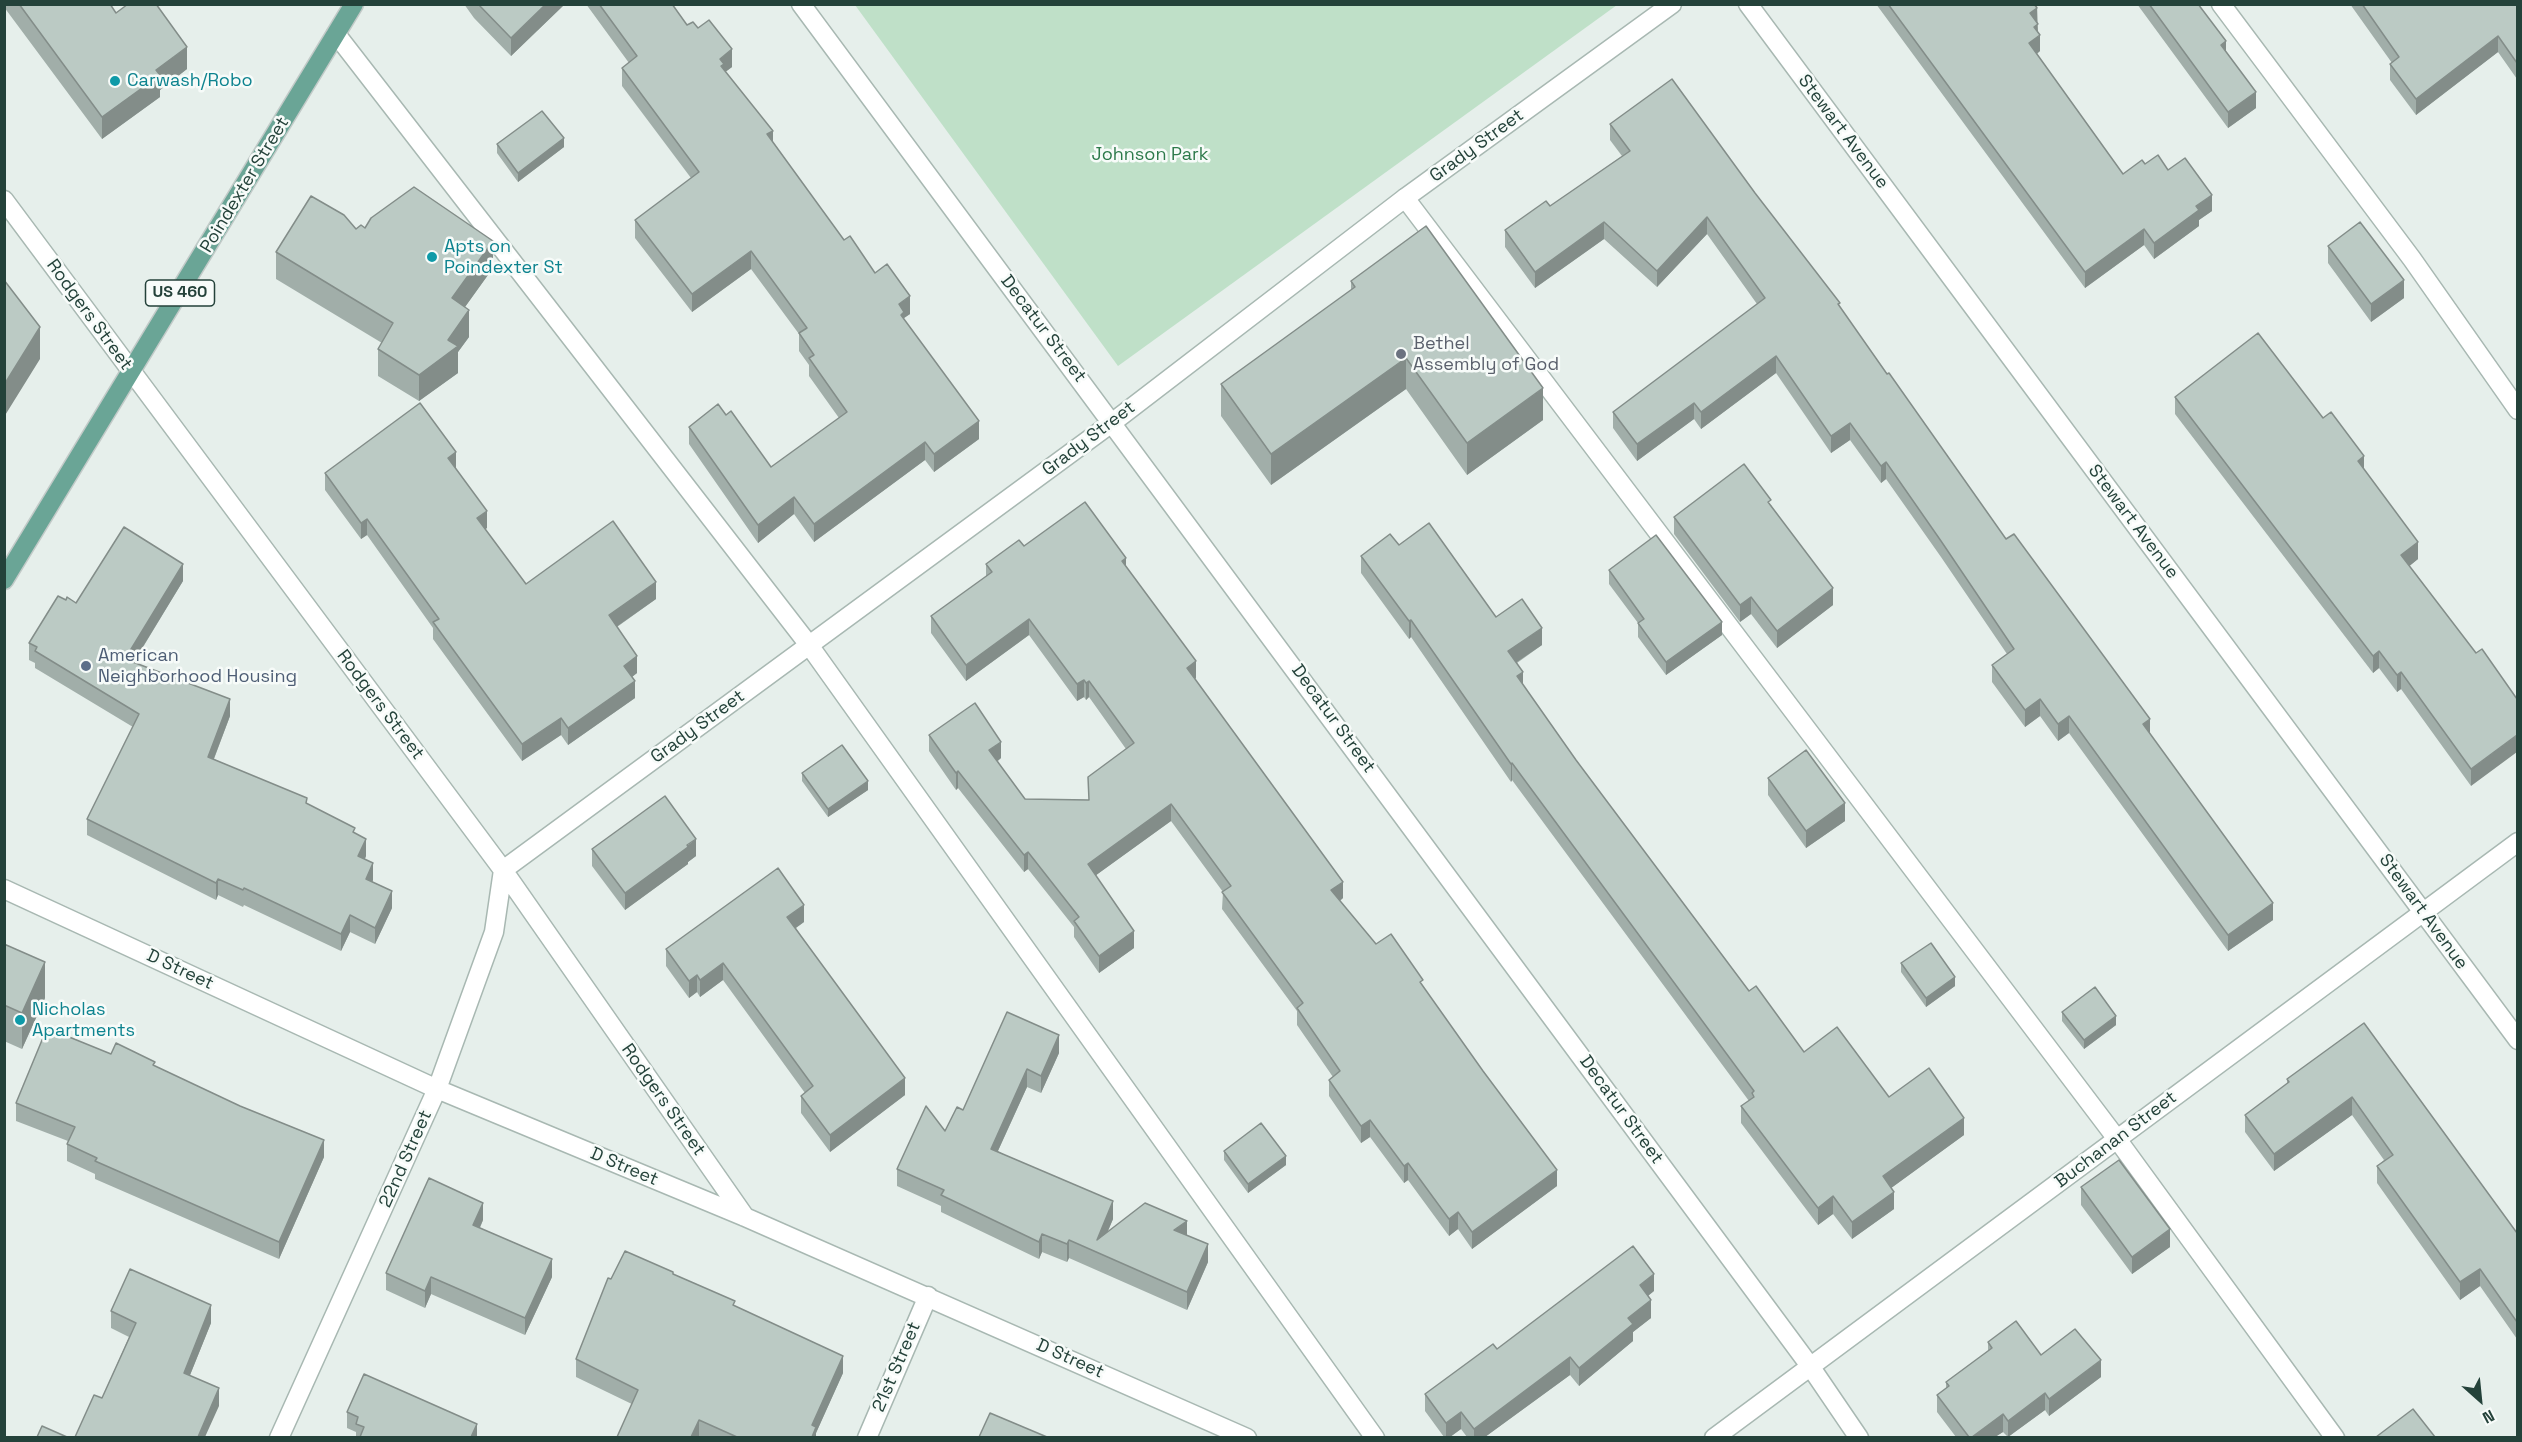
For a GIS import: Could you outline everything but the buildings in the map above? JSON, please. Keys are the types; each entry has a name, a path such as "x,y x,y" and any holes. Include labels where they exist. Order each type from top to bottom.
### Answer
{"main road":[{"name":"Poindexter Street","path":"4,580 354,4"}],"street":[{"name":"Decatur Street","path":"801,4 1113,422 1810,1366 1860,1437"},
{"name":"Grady Street","path":"503,870 1113,422 1405,198 1672,4"},
{"name":"Stewart Avenue","path":"1748,4 2517,1040"},
{"path":"2221,4 2412,260 2517,410"},
{"path":"336,34 809,645 1375,1437"},
{"path":"1405,198 2116,1139 2335,1437"},
{"name":"Rodgers Street","path":"4,200 503,870 745,1217"},
{"name":"Buchanan Street","path":"1714,1437 2517,842"},
{"name":"22nd Street","path":"279,1437 437,1089 494,932 503,870"},
{"name":"D Street","path":"4,889 437,1089 745,1217 1247,1437"},
{"name":"21st Street","path":"867,1437 928,1296"}],"green space":[{"name":"Johnson Park","path":"855,5 1617,5 1118,366"}],"place":[{"name":"Carwash/Robo","path":"115,81"},
{"name":"Apts on Poindexter St","path":"432,257"},
{"name":"Bethel Assembly of God","path":"1401,354"},
{"name":"American Neighborhood Housing","path":"86,666"},
{"name":"Nicholas Apartments","path":"20,1020"}]}
